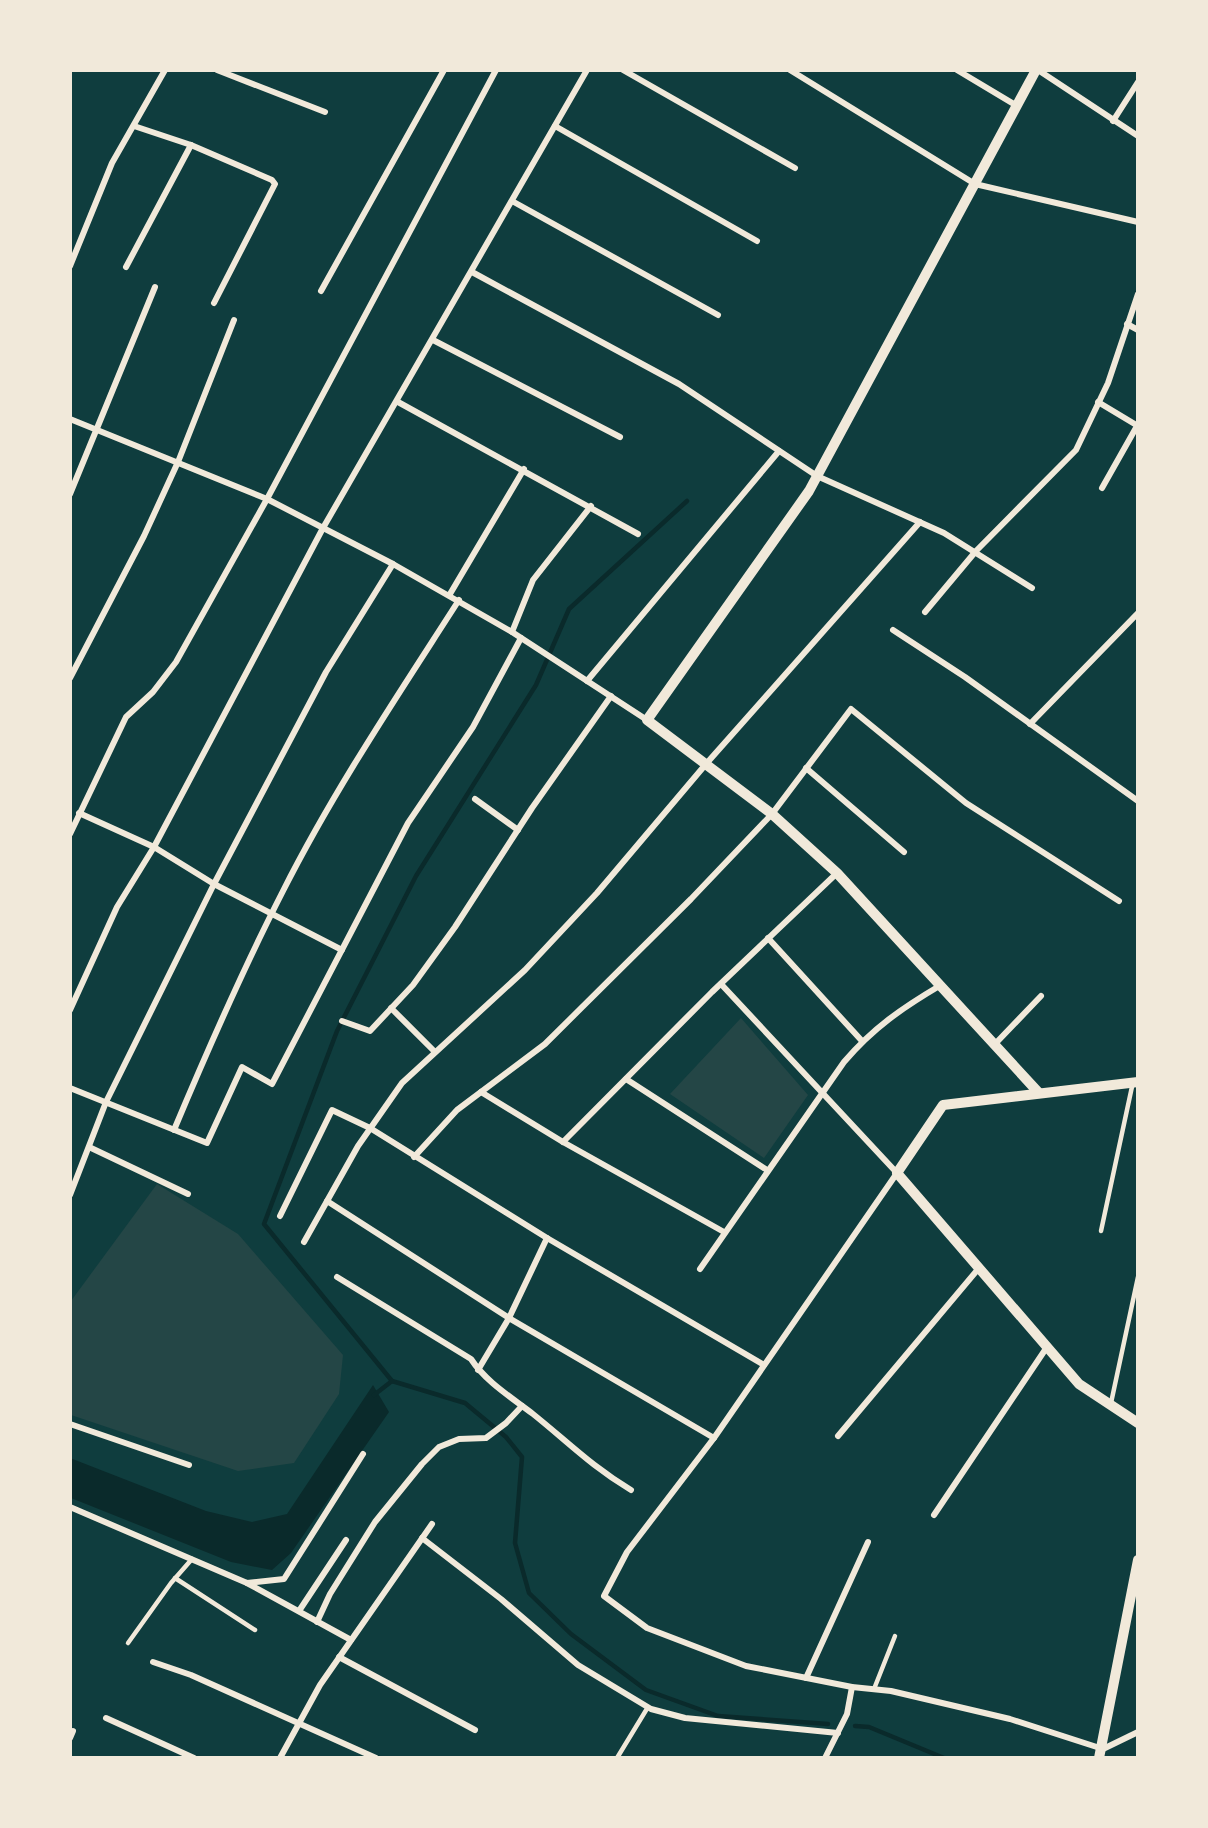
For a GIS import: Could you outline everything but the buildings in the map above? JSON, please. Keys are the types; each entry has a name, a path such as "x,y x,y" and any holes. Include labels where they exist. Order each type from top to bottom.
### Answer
{"street":[{"path":"70,266 112,163 165,70"},
{"path":"217,70 325,112"},
{"path":"321,291 444,70"},
{"path":"70,834 126,717 153,692 176,662 267,499 496,70"},
{"path":"70,1010 117,907 154,847 323,528 434,340 587,70"},
{"path":"623,70 795,168"},
{"path":"790,70 975,184 1137,222"},
{"path":"957,70 1017,106"},
{"path":"647,720 817,476 1037,70 1137,136"},
{"path":"1113,121 1137,82"},
{"path":"134,126 191,145 272,180 275,184 214,303"},
{"path":"555,126 758,241"},
{"path":"126,267 191,145"},
{"path":"512,201 718,315"},
{"path":"472,272 679,384 817,476 920,522 976,551 1032,588"},
{"path":"70,494 155,287"},
{"path":"925,612 976,551 1076,450 1098,402 1137,294"},
{"path":"70,678 144,536 178,462 234,320"},
{"path":"1127,324 1137,330"},
{"path":"434,340 620,437"},
{"path":"398,402 524,469 638,534"},
{"path":"1098,402 1137,426 1102,488"},
{"path":"70,419 267,499 393,564 450,594 512,632 647,720 772,814 837,873 1038,1092"},
{"path":"587,681 779,451"},
{"path":"450,594 524,469"},
{"path":"512,632 533,580 591,506"},
{"path":"304,1242 370,1128 402,1083 533,961 597,893 706,764 920,522"},
{"path":"70,1196 106,1102 214,884 326,672 393,564"},
{"path":"174,1130 218,1026 272,912 349,773 459,600"},
{"path":"1030,724 1137,613"},
{"path":"893,630 1137,801"},
{"path":"70,1088 207,1143 242,1067 272,1084 408,823 473,727 521,638"},
{"path":"342,1021 370,1031 413,985 455,927 518,830 611,696"},
{"path":"414,1157 457,1110 553,1037 676,915 772,814 850,709 966,803 1119,901"},
{"path":"806,768 904,852"},
{"path":"475,799 518,830"},
{"path":"80,813 154,847 214,884 342,950"},
{"path":"563,1142 721,984 837,873"},
{"path":"768,938 862,1041"},
{"path":"721,984 897,1173 1079,1384 1137,1423"},
{"path":"700,1269 767,1170 862,1041 896,1012 941,985"},
{"path":"995,1044 1041,996"},
{"path":"391,1008 435,1052"},
{"path":"626,1079 767,1170"},
{"path":"1101,1753 1010,1719 891,1691 852,1687 746,1666 647,1628 604,1596 627,1552 714,1438 943,1105 1135,1082"},
{"path":"481,1092 563,1142 723,1232"},
{"path":"280,1216 332,1110 370,1128 547,1238 764,1365"},
{"path":"89,1147 188,1194"},
{"path":"285,1185 293,1188"},
{"path":"327,1201 509,1318 714,1438"},
{"path":"478,1370 509,1318 547,1238"},
{"path":"838,1436 979,1268"},
{"path":"337,1277 471,1359 478,1370 578,1455 631,1490"},
{"path":"934,1515 1047,1347"},
{"path":"317,1622 330,1594 375,1522 422,1464 439,1447 459,1439 479,1439 491,1435 522,1406"},
{"path":"70,1424 189,1465"},
{"path":"244,1581 284,1579 363,1454"},
{"path":"70,1507 244,1581 351,1640"},
{"path":"280,1758 339,1657 432,1524"},
{"path":"422,1538 501,1599 578,1665 648,1707 685,1718 838,1734"},
{"path":"299,1611 346,1540"},
{"path":"806,1678 868,1542"},
{"path":"1101,1753 1137,1560"},
{"path":"339,1657 475,1730"},
{"path":"153,1662 192,1675 298,1725 376,1758"},
{"path":"825,1758 847,1714 852,1687"},
{"path":"106,1718 194,1758"},
{"path":"70,1738 73,1731"},
{"path":"1101,1753 1137,1732"}],"lane":[{"path":"1101,1231 1135,1082"},
{"path":"1111,1406 1137,1277"},
{"path":"128,1643 175,1578 192,1559"},
{"path":"175,1578 255,1630"},
{"path":"874,1689 895,1636"},
{"path":"617,1758 648,1707"}],"shaded area":[{"path":"741,1018 808,1095 764,1158 670,1094"},
{"path":"157,1184 238,1234 343,1355 339,1394 294,1463 238,1471 71,1415 71,1301"},
{"path":"373,1385 389,1412 291,1553 272,1570 231,1562 71,1498 70,1458 206,1511 252,1522 287,1514"}],"waterway":[{"path":"392,1381 264,1224 337,1031 416,876 536,685 569,609 687,501"},
{"path":"374,1395 392,1381 465,1403 506,1437 522,1457 515,1543 529,1593 571,1634 646,1690 718,1716 828,1724"},
{"path":"855,1726 869,1727 944,1758"}]}
